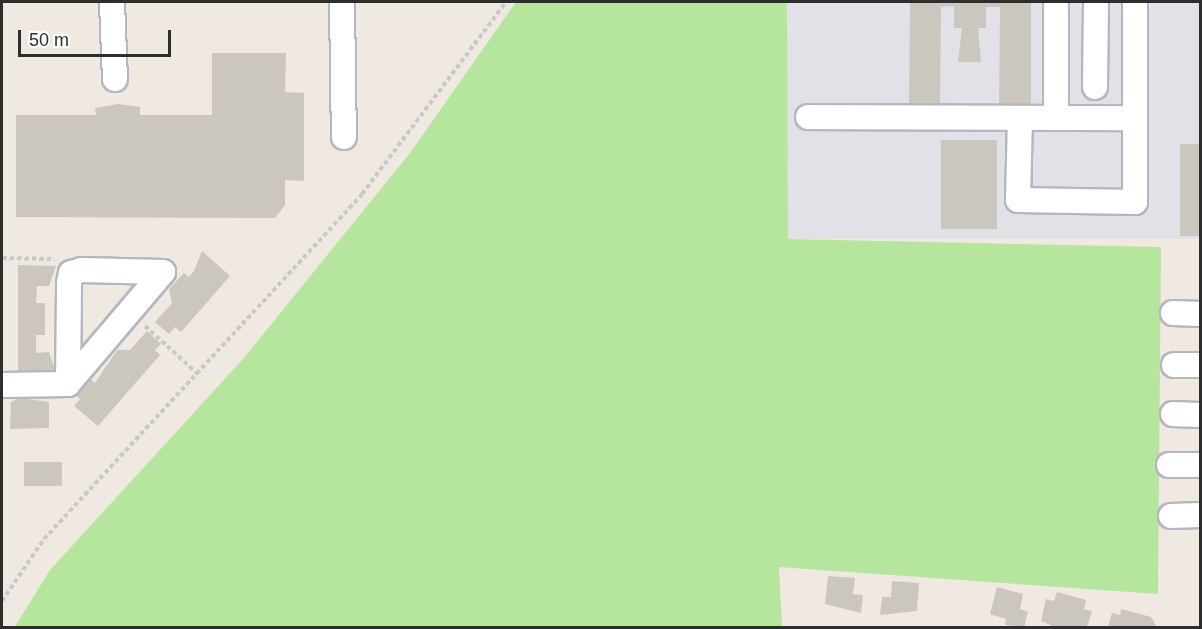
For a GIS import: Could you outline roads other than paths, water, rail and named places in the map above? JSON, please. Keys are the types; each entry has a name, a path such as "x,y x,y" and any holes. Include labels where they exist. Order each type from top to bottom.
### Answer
{"lane":[{"path":"112,2 116,79"},
{"path":"342,2 344,137"},
{"path":"1056,2 1056,118"},
{"path":"1095,87 1096,2"},
{"path":"1020,118 1018,200 1135,202 1135,2"},
{"path":"808,117 1135,118"},
{"path":"2,385 68,384 163,272 82,270 71,273 68,384"},
{"path":"1173,313 1200,314"},
{"path":"1174,365 1200,365"},
{"path":"1173,414 1200,415"},
{"path":"1169,465 1200,465"},
{"path":"1171,516 1200,515"}]}
